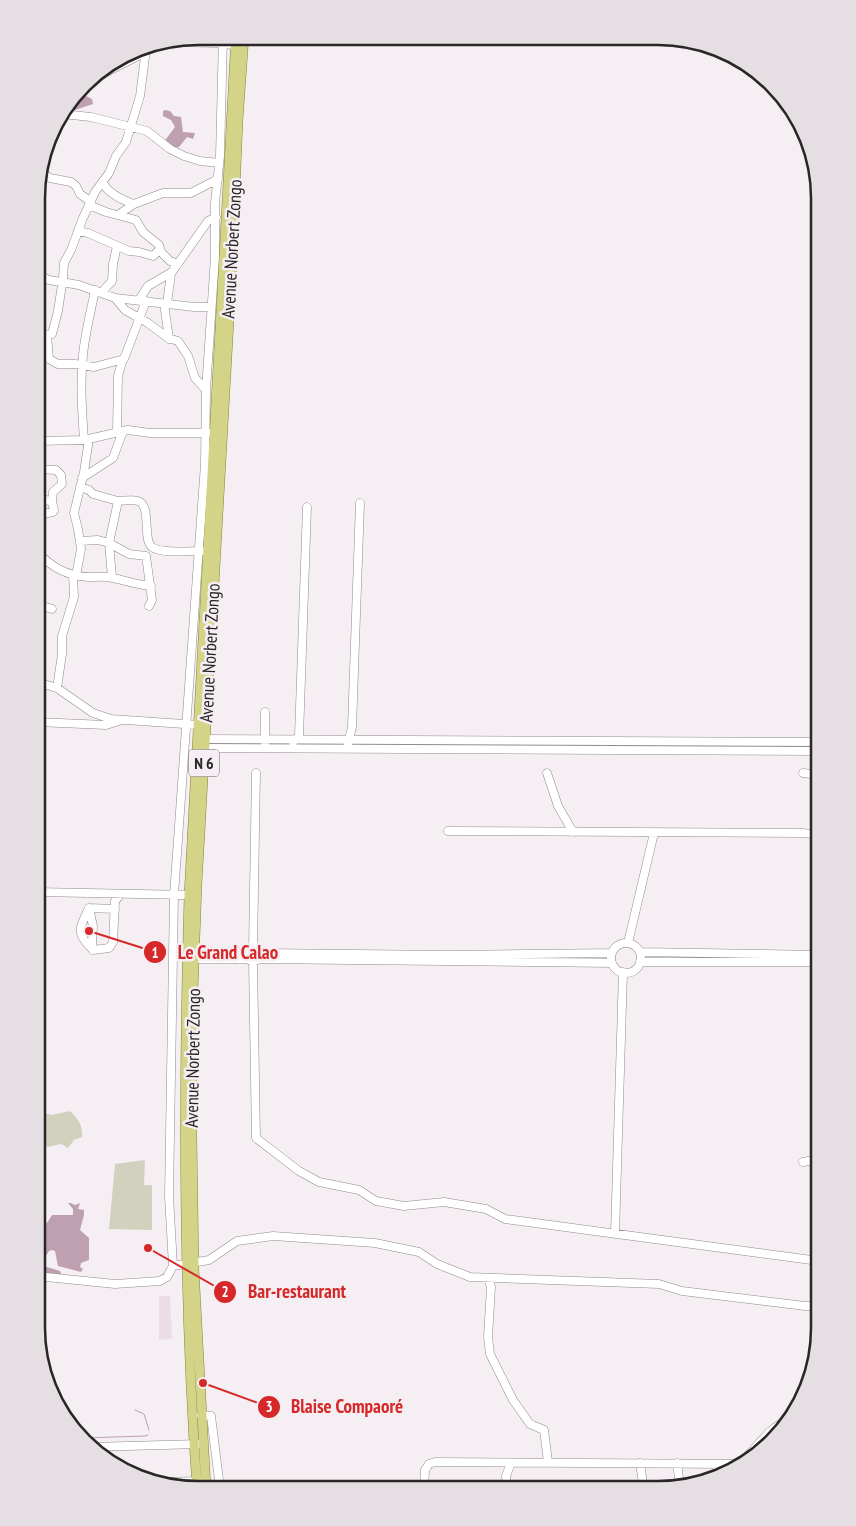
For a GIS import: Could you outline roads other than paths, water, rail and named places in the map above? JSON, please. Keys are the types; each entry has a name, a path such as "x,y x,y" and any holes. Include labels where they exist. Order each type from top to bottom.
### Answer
{"main road":[{"name":"Avenue Norbert Zongo","path":"191,955 189,895 201,744 199,724 203,550 209,433 239,45"},
{"name":"Avenue Norbert Zongo","path":"201,1481 184,1127 201,744 239,45"},
{"name":"Avenue Norbert Zongo","path":"190,1263 201,1415 198,1444"}],"street":[{"path":"45,441 86,439 135,430 150,433 209,433 206,390 222,105 223,45"},
{"path":"123,359 99,366 56,363 49,359 47,335 52,334 54,330 63,282 64,263 95,192 103,182 126,142 140,96 145,55"},
{"path":"71,115 91,117 147,131 170,149 184,156 200,161 219,163"},
{"path":"47,175 50,178 71,182 90,204 136,220 144,232 159,245 170,261 178,264"},
{"path":"118,215 134,204 164,193 191,193 218,180"},
{"path":"103,182 105,187 119,198 134,204"},
{"path":"82,478 113,458 120,432 118,373 139,319 148,286 170,274 208,222 216,217"},
{"path":"78,231 88,233 129,251 153,256 160,249"},
{"path":"57,688 62,654 62,636 74,597 74,576 80,555 80,541 74,513 82,478 86,439 81,400 85,340 99,291 112,281 113,263 117,246"},
{"path":"169,339 165,303 170,274"},
{"path":"45,278 99,291 115,298 143,300 194,308 211,308"},
{"path":"115,298 123,308 148,323 169,339 177,341 185,350 195,378 206,390"},
{"path":"45,469 56,470 61,475 62,484 53,492 52,502 54,511 45,513"},
{"path":"45,1277 115,1284 153,1282 167,1277 173,1266 169,1196 174,895 203,550 165,550 153,548 149,543 143,506 137,501 118,501 93,494 80,487"},
{"path":"45,500 52,502"},
{"path":"112,577 109,544 118,501"},
{"path":"346,748 350,740 352,727 360,503"},
{"path":"286,748 299,736 307,507"},
{"path":"80,541 98,540 128,554 146,556 152,600 149,606"},
{"path":"45,560 61,571 74,576 112,577 138,585 151,586"},
{"path":"45,607 52,609"},
{"path":"45,684 57,688 93,712 122,720 199,724"},
{"path":"265,712 266,744"},
{"path":"45,722 106,725 122,720"},
{"path":"201,744 266,744 296,740 811,742"},
{"path":"266,744 286,748 811,751"},
{"path":"256,773 253,955 256,1138 299,1171 319,1182 359,1190 376,1201 404,1206 444,1202 486,1209 505,1219 811,1260"},
{"path":"548,773 558,806 573,832"},
{"path":"448,831 811,835"},
{"path":"628,943 654,832"},
{"path":"45,892 189,895"},
{"path":"93,950 109,948 112,945 115,901 120,894"},
{"path":"89,908 115,908"},
{"path":"89,908 94,926 93,950"},
{"path":"89,908 80,932 81,938 93,950"},
{"path":"640,952 640,962 634,970 624,972 612,963 612,953 618,945 628,943 640,952 811,960"},
{"path":"449,957 612,953"},
{"path":"191,955 449,957 612,963"},
{"path":"640,962 811,958"},
{"path":"615,1234 624,972"},
{"path":"803,1162 811,1160"},
{"path":"173,1266 209,1260 237,1241 273,1236 375,1243 402,1248 419,1252 437,1264 470,1278 664,1285 682,1292 811,1306"},
{"path":"488,1278 491,1287 488,1337 490,1354 513,1400 530,1424 544,1430 548,1462"},
{"path":"201,1415 211,1416 219,1481"},
{"path":"757,1445 773,1429"},
{"path":"102,1447 198,1444"},
{"path":"424,1481 425,1470 429,1464 435,1462 728,1464"},
{"path":"506,1481 506,1476 512,1463"},
{"path":"640,1463 643,1481"},
{"path":"677,1463 679,1480"},
{"path":"716,1464 717,1469"}],"waterway":[{"path":"135,1410 144,1414 149,1430"},
{"path":"92,1438 148,1435"}],"place":[{"name":"Le Grand Calao","path":"89,931"},
{"name":"Bar-restaurant","path":"148,1248"},
{"name":"Blaise Compaoré","path":"203,1383"}]}
